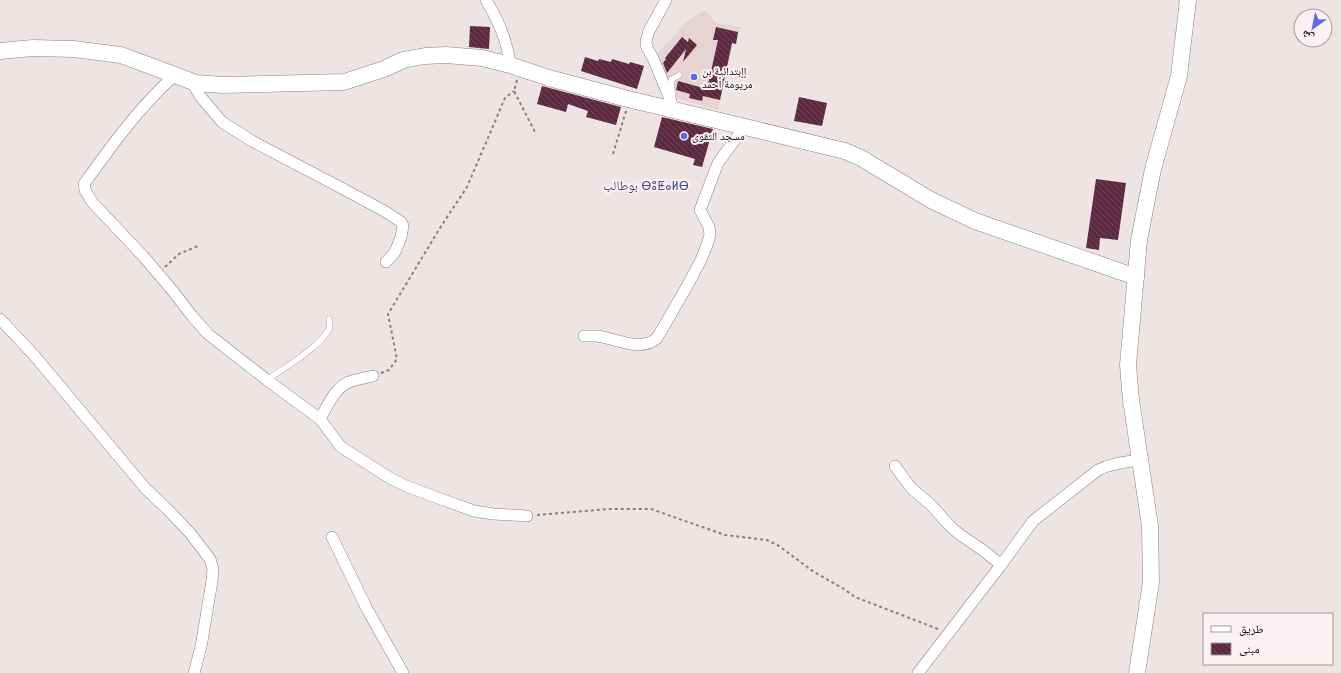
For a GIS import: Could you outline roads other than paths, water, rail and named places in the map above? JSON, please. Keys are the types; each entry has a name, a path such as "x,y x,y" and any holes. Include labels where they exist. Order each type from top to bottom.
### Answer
{"street":[{"path":"486,0 499,23 515,67"},
{"path":"666,0 649,31 646,41 647,48 653,58 673,106"},
{"path":"1137,673 1151,582 1150,526 1131,400 1128,365 1139,240 1153,169 1179,76 1188,0"},
{"path":"0,51 40,48 73,49 121,55 176,74 196,83 222,85 344,82 384,69 403,60 425,56 446,55 482,58 629,100 673,106 845,152 861,158 931,200 974,221 1136,277"},
{"path":"176,74 158,90 128,124 84,184 85,190 92,202 103,212 159,274 208,334 320,419 341,447 390,478 406,486 474,511 527,516"},
{"path":"196,83 196,89 200,96 222,122 252,141 386,212 401,222 403,226 401,237 395,252 386,262"},
{"path":"584,336 597,336 636,345 650,344 657,338 701,260 710,235 709,227 700,210 718,163 745,126"},
{"path":"0,319 47,370 145,488 184,527 210,559 213,569 212,581 201,647 194,673"},
{"path":"320,419 337,391 344,384 349,381 373,376"},
{"path":"918,673 1034,521 1092,474 1105,466 1140,460"},
{"path":"895,466 911,488 931,505 950,526 1001,565"},
{"path":"332,537 367,609 403,673"}],"lane":[{"path":"673,106 674,98 672,80 679,75"},
{"path":"267,380 305,353 322,338 330,327 329,319"}],"place":[{"name":"إإبتدائية بن مريومة أحمد","path":"694,77"},
{"name":"مسجد التقوى","path":"684,136"}],"district":[{"name":"بوطالب ⴱⵓⵟⴰⵍⴱ","path":"646,185"}]}
